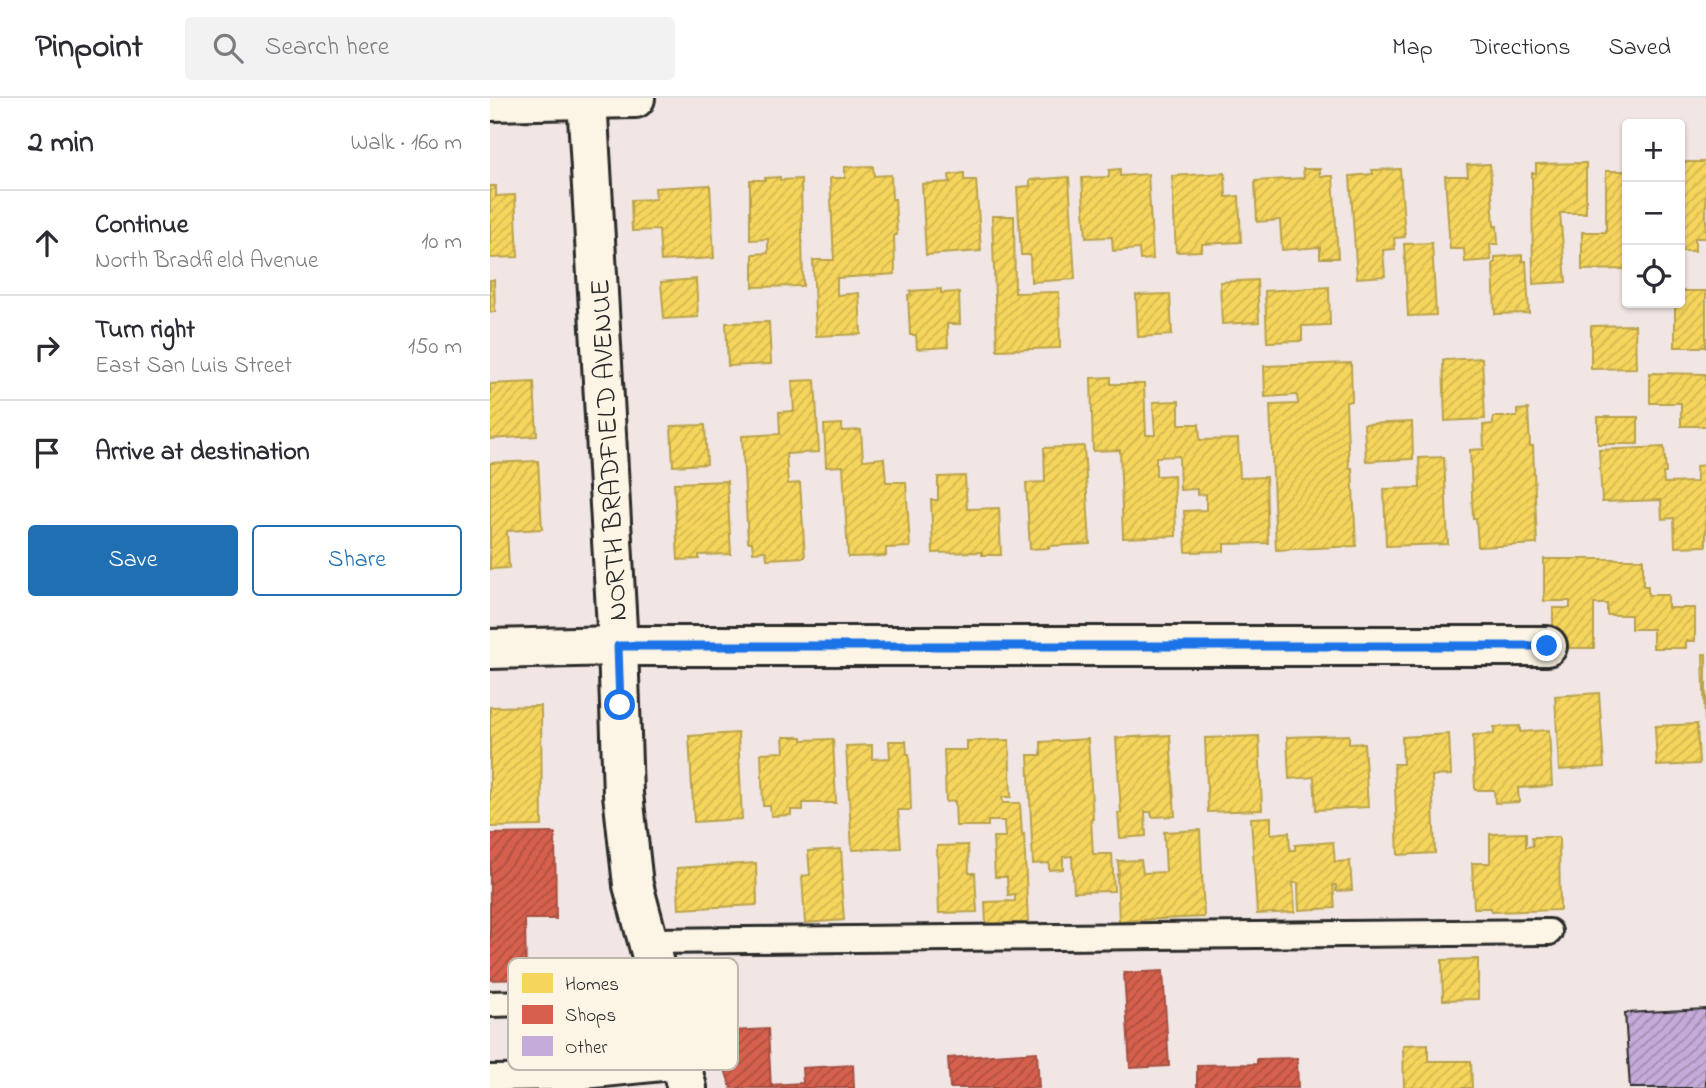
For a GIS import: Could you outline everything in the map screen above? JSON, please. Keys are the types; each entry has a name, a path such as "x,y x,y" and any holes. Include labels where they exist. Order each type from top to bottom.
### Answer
{"street":[{"name":"NORTH BRADFIELD AVENUE","path":"587,98 624,794 633,885 653,958"},
{"path":"490,101 635,98"},
{"path":"490,649 618,646 1547,646"}],"lane":[{"path":"648,941 1549,932"},
{"path":"490,1004 508,1004"},
{"path":"490,1078 684,1077"}],"building: Homes":[{"path":"1685,162 1706,162 1706,238 1695,238 1695,251 1685,251"},
{"path":"1586,163 1586,213 1560,213 1566,282 1533,284 1532,173 1536,173 1536,164"},
{"path":"1490,164 1494,226 1497,226 1498,244 1490,244 1491,260 1465,262 1464,249 1450,249 1445,176 1468,176 1467,165"},
{"path":"873,166 874,176 891,175 897,235 894,235 895,274 837,278 837,295 859,293 861,334 816,336 813,260 834,260 830,178 845,178 845,167"},
{"path":"1120,169 1120,176 1148,174 1153,259 1140,260 1139,249 1113,251 1112,237 1086,238 1082,178 1109,177 1109,170"},
{"path":"1303,169 1320,169 1320,176 1333,176 1338,258 1320,258 1320,247 1282,250 1280,220 1257,222 1255,181 1304,178"},
{"path":"1400,169 1405,237 1394,238 1395,249 1383,250 1385,276 1357,278 1350,176 1373,174 1372,170"},
{"path":"1606,171 1622,171 1622,269 1582,270 1582,232 1606,232"},
{"path":"964,173 964,180 976,180 981,251 926,255 922,184 950,182 949,175"},
{"path":"1225,173 1226,197 1239,196 1241,242 1202,244 1202,251 1176,252 1172,176"},
{"path":"780,177 780,180 801,179 803,286 753,287 753,254 768,253 768,239 750,240 750,180"},
{"path":"1069,177 1075,279 1031,282 1030,255 1021,255 1017,187 1030,186 1030,180"},
{"path":"710,185 714,258 661,261 659,230 632,231 631,200 656,199 655,188"},
{"path":"490,186 496,186 496,196 515,195 518,257 490,258"},
{"path":"992,216 1014,216 1015,293 1059,292 1060,348 997,350"},
{"path":"1432,243 1436,315 1408,316 1404,244"},
{"path":"1522,255 1522,261 1526,261 1529,313 1495,314 1495,257"},
{"path":"696,279 698,317 664,319 661,282"},
{"path":"490,280 494,280 495,312 490,312"},
{"path":"1257,280 1259,322 1222,324 1220,282"},
{"path":"1329,287 1330,325 1302,326 1302,341 1267,342 1265,291"},
{"path":"941,289 941,293 959,292 960,324 947,324 948,347 917,349 916,335 910,335 908,295 911,294 910,291"},
{"path":"1685,291 1706,291 1706,347 1675,347 1675,308 1685,308"},
{"path":"1170,294 1172,335 1138,337 1136,295"},
{"path":"769,322 771,364 728,366 726,323"},
{"path":"1635,325 1636,368 1591,369 1591,326"},
{"path":"1482,358 1485,419 1445,421 1443,360"},
{"path":"1351,363 1352,401 1346,402 1356,546 1276,550 1270,405 1298,404 1297,395 1265,397 1264,366"},
{"path":"1650,373 1706,374 1706,426 1681,426 1681,403 1650,403"},
{"path":"1111,377 1111,384 1144,384 1146,435 1155,435 1153,402 1179,401 1179,424 1199,424 1200,440 1238,439 1240,478 1266,477 1268,543 1224,544 1224,551 1186,552 1184,511 1206,510 1206,494 1197,495 1197,489 1180,490 1179,456 1156,457 1156,476 1174,475 1176,536 1123,538 1120,450 1093,451 1091,378"},
{"path":"815,380 819,452 786,454 788,484 800,483 805,557 767,559 766,551 753,552 752,542 748,542 742,436 780,434 779,412 794,411 792,381"},
{"path":"534,382 537,436 490,439 490,384"},
{"path":"1528,409 1530,446 1533,446 1537,544 1478,547 1476,518 1473,518 1470,450 1484,449 1483,425 1493,424 1493,417 1517,417 1517,410"},
{"path":"1598,417 1638,417 1638,444 1598,444"},
{"path":"1412,422 1413,459 1366,461 1364,424"},
{"path":"842,424 842,431 861,430 863,460 884,458 886,482 906,482 910,547 886,548 886,556 848,557 843,466 826,467 824,425"},
{"path":"705,425 707,464 673,466 671,426"},
{"path":"1084,446 1090,544 1030,549 1026,483 1045,482 1044,448"},
{"path":"1664,447 1664,483 1697,482 1696,466 1706,465 1706,546 1675,547 1674,518 1662,519 1661,500 1602,502 1599,450"},
{"path":"1444,457 1448,544 1386,546 1384,489 1420,488 1419,458"},
{"path":"538,461 542,529 507,531 509,568 490,569 490,463"},
{"path":"965,476 967,509 999,508 1001,555 982,555 982,552 933,553 931,500 938,500 938,477"},
{"path":"727,481 731,554 699,555 699,559 678,560 674,483"},
{"path":"1544,559 1643,559 1643,586 1648,586 1648,595 1668,595 1668,608 1695,608 1695,641 1686,641 1686,648 1653,648 1653,629 1631,629 1631,615 1607,615 1607,604 1594,604 1594,648 1553,648 1553,608 1570,608 1570,601 1544,601"},
{"path":"1703,654 1706,654 1706,724 1705,724"},
{"path":"1599,693 1604,767 1559,770 1555,696"},
{"path":"541,706 542,826 490,827 490,707"},
{"path":"1697,724 1699,764 1657,766 1655,726"},
{"path":"1520,726 1520,732 1549,730 1552,786 1518,788 1519,802 1495,803 1494,790 1475,790 1473,735 1494,734 1494,727"},
{"path":"738,733 742,819 694,822 689,736"},
{"path":"1449,734 1451,775 1432,776 1435,853 1398,855 1394,764 1403,764 1402,737"},
{"path":"1170,735 1175,816 1152,817 1151,812 1145,812 1146,836 1120,838 1116,738"},
{"path":"1349,735 1349,744 1364,743 1368,807 1316,810 1314,777 1289,779 1287,737"},
{"path":"1259,736 1262,810 1208,812 1205,738"},
{"path":"783,737 802,737 802,740 833,739 836,803 803,803 803,810 791,810 791,815 771,816 770,806 763,806 761,753 784,752"},
{"path":"1088,739 1093,854 1112,854 1114,891 1074,892 1072,856 1063,857 1063,869 1049,870 1049,863 1033,864 1028,755 1041,755 1041,742"},
{"path":"1009,740 1011,797 1002,797 1003,803 1020,803 1028,923 986,925 985,902 1015,901 1015,894 1008,895 1007,877 995,877 993,837 1005,837 1004,821 988,821 988,826 956,826 955,801 946,802 944,750 967,750 967,741"},
{"path":"889,741 906,741 909,754 911,810 898,810 901,848 852,850 846,746 872,745 872,759 890,758"},
{"path":"1271,817 1271,834 1289,832 1290,850 1295,850 1295,845 1333,842 1335,862 1350,861 1352,890 1336,891 1336,885 1333,885 1335,908 1299,910 1298,883 1293,883 1295,912 1257,914 1251,818"},
{"path":"1200,830 1204,917 1119,921 1118,861 1141,860 1143,873 1166,872 1164,832"},
{"path":"1526,833 1526,847 1533,846 1532,837 1559,837 1560,910 1491,912 1491,908 1474,908 1472,863 1490,863 1490,834"},
{"path":"968,845 969,873 975,873 977,912 939,913 937,846"},
{"path":"841,849 844,920 805,923 802,876 810,875 808,851"},
{"path":"756,863 757,905 679,909 677,868"},
{"path":"1478,959 1478,999 1443,1000 1442,960"},
{"path":"1428,1044 1428,1061 1471,1061 1472,1088 1404,1088 1403,1045"}],"building: Shops":[{"path":"555,833 556,919 525,919 526,958 508,958 508,980 490,980 490,834"},
{"path":"1163,971 1169,1066 1130,1068 1124,973"},
{"path":"768,1029 771,1088 731,1088 725,1070 738,1070 738,1031"},
{"path":"1037,1052 1039,1088 950,1088 948,1058"},
{"path":"1297,1058 1298,1088 1197,1088 1197,1065 1257,1064 1257,1059"},
{"path":"853,1065 854,1088 771,1088 771,1085 803,1083 802,1068"}],"building: Other":[{"path":"1706,1009 1706,1088 1630,1088 1625,1013"}],"route":[{"path":"620,705 618,646 1547,646"}]}
